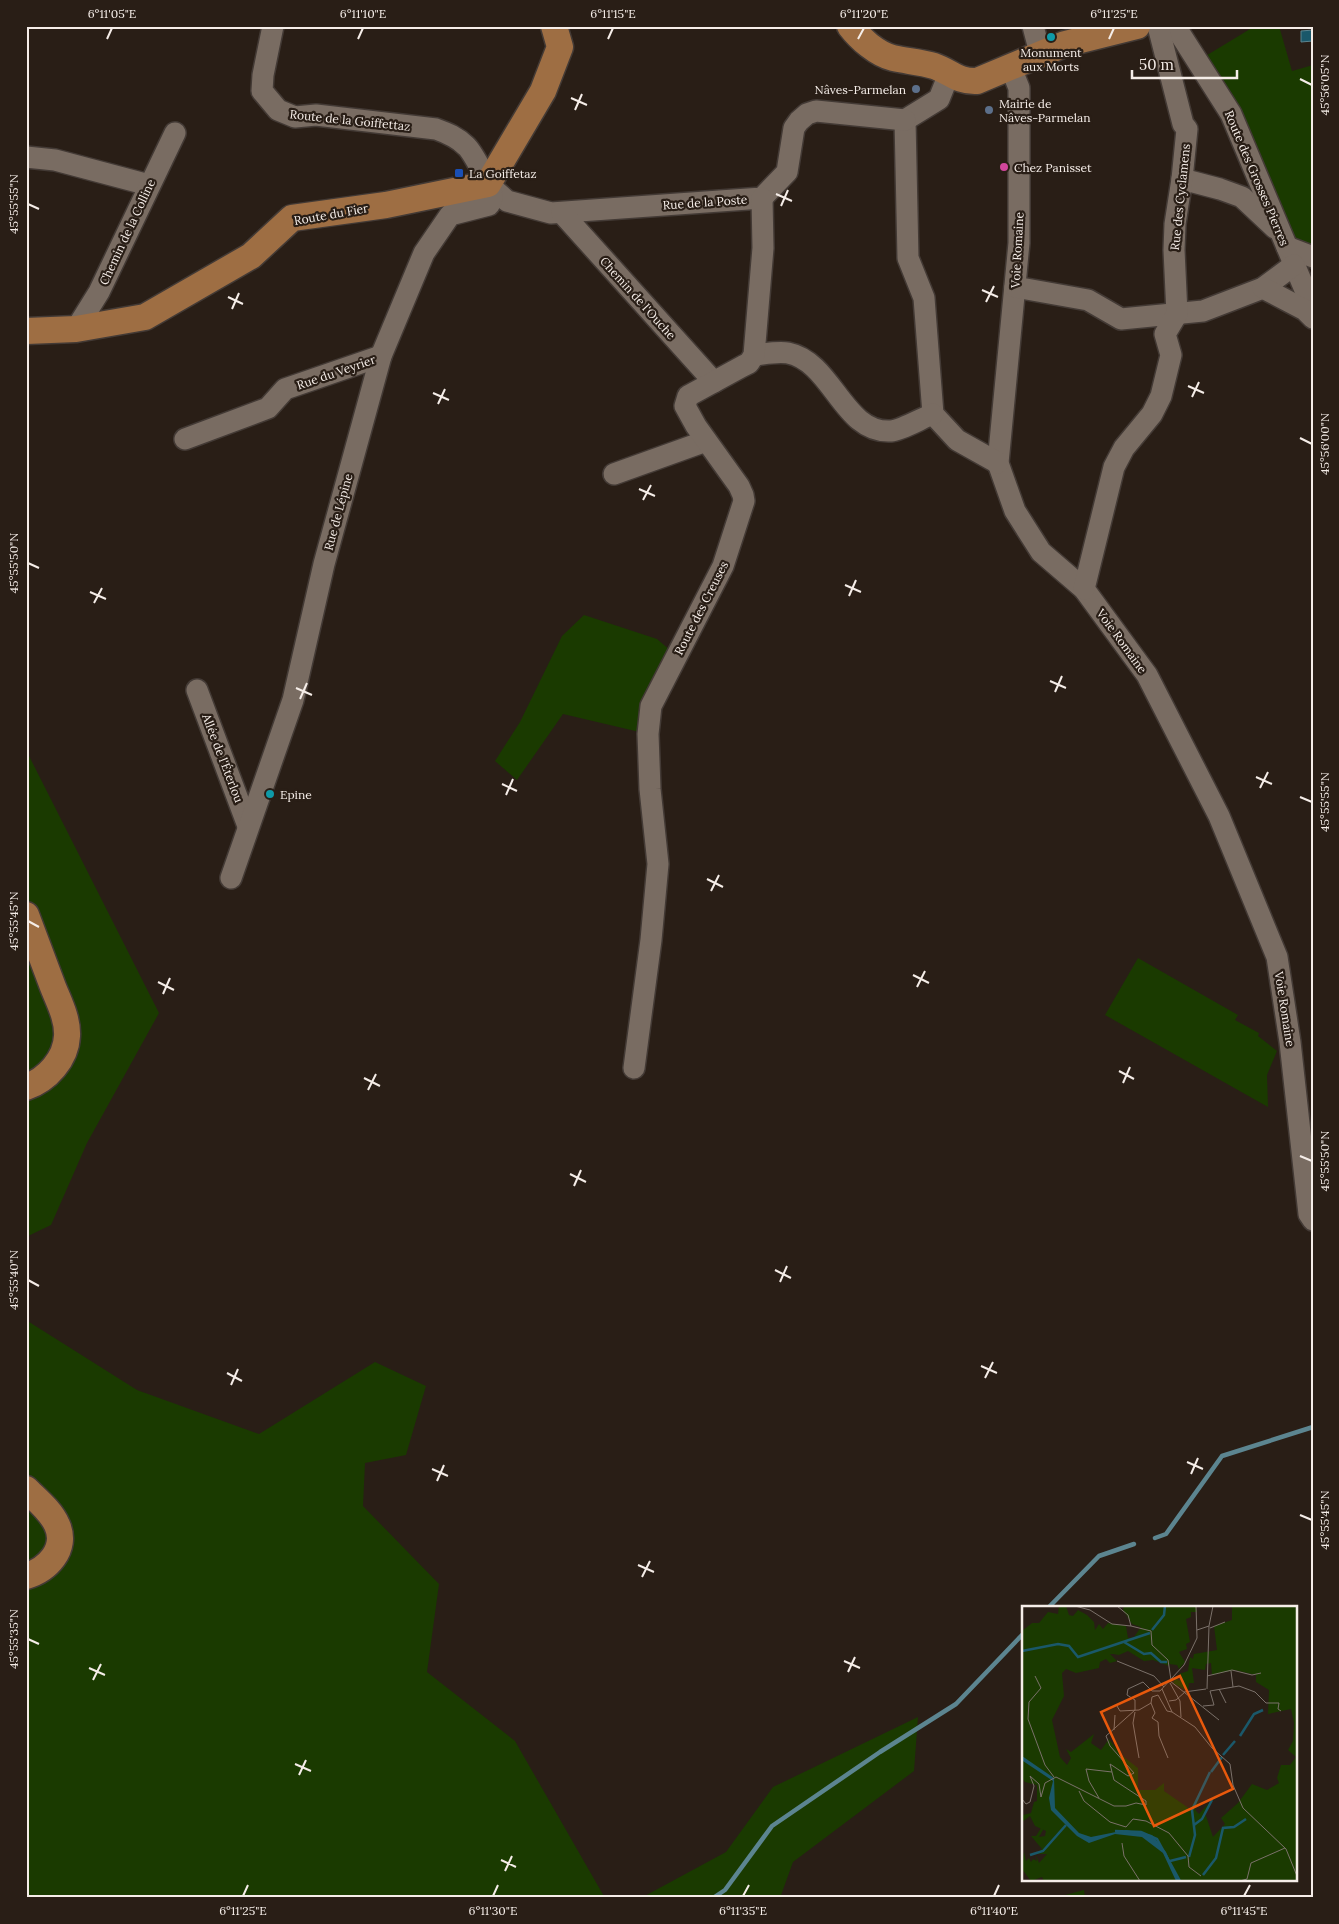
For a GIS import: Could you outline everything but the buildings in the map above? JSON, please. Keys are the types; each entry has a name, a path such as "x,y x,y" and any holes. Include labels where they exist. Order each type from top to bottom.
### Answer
{"main road":[{"path":"488,184 543,91 560,47 554,26"},
{"path":"850,26 856,34 874,49 890,58 936,67 967,81 977,81 1065,44 1137,26"},
{"name":"Route du Fier","path":"26,331 76,329 144,317 251,256 292,218 386,205 488,184"},
{"path":"26,915 64,1016 67,1036 63,1055 50,1072 38,1083 26,1087"},
{"path":"26,1489 51,1514 58,1526 60,1541 56,1554 46,1567 26,1576"}],"street":[{"name":"Route de la Goiffettaz","path":"273,26 263,75 262,91 278,110 295,116 316,115 436,129 455,136 468,147 488,184"},
{"path":"1033,26 1040,53"},
{"name":"Rue des Cyclamens","path":"1158,26 1183,124 1188,130 1175,224 1174,250 1177,314"},
{"name":"Route des Grosses Pierres","path":"1175,26 1231,114 1294,251 1313,309"},
{"name":"Voie Romaine","path":"1011,68 1019,88 1019,244 998,463 1015,511 1041,552 1084,589 1147,675 1219,816 1277,956 1290,1042 1309,1214 1313,1220"},
{"path":"949,74 939,99 905,120 908,258 924,298 933,414 957,440 998,463"},
{"name":"Rue de la Poste","path":"488,184 507,201 551,213 762,198 787,172 794,128 807,114 816,111 905,120"},
{"name":"Chemin de la Colline","path":"76,329 99,292 175,133"},
{"path":"26,157 55,160 149,185"},
{"path":"1015,287 1088,300 1121,319 1203,311 1263,288 1294,251 1242,197 1182,179"},
{"name":"Rue de Lépine","path":"231,878 293,700 324,564 381,356 424,253 450,215 489,205 492,194 488,184"},
{"path":"762,198 763,248 754,355 786,353 810,364 818,371 853,415 873,428 893,431 933,414"},
{"name":"Chemin de l'Ouche","path":"562,213 714,382"},
{"path":"1263,288 1305,310 1313,318"},
{"path":"1084,589 1114,467 1124,448 1152,414 1161,396 1172,355 1165,334 1177,314"},
{"name":"Route des Creuses","path":"634,1068 651,940 658,864 650,789 648,734 651,706 723,566 744,501 739,486 706,441 685,406 688,396 749,363 754,355"},
{"name":"Rue du Veyrier","path":"185,439 268,408 285,389 381,356"},
{"path":"614,474 706,441"},
{"name":"Allée de l'Éterlou","path":"197,690 248,826"}],"green space":[{"path":"1255,26 1279,26 1292,71 1313,65 1313,251 1290,240 1199,60"},
{"path":"584,615 657,639 677,656 648,734 563,714 517,780 495,761 520,722 562,636"},
{"path":"26,750 159,1013 87,1143 51,1225 26,1237"},
{"path":"1138,958 1238,1015 1235,1020 1259,1033 1258,1036 1277,1051 1267,1075 1268,1107 1105,1015"},
{"path":"26,1320 137,1390 259,1434 375,1362 426,1386 406,1455 365,1463 363,1506 439,1584 427,1672 515,1741 605,1898 26,1898"},
{"path":"918,1717 914,1771 793,1862 780,1898 641,1898 726,1852 773,1787"},
{"path":"1084,1890 1085,1898 1054,1898"}],"water":[{"path":"1313,30 1313,41 1301,42 1301,31"}],"waterway":[{"path":"1155,1538 1166,1534 1222,1456 1313,1427"},
{"path":"1050,1606 1099,1556 1134,1544"},
{"path":"713,1898 725,1890 772,1826 880,1752 956,1704 1022,1635"}],"place":[{"name":"Monument aux Morts","path":"1051,37"},
{"name":"Nâves-Parmelan","path":"916,89"},
{"name":"Mairie de Nâves-Parmelan","path":"989,110"},
{"name":"Chez Panisset","path":"1004,167"},
{"name":"La Goiffetaz","path":"459,173"},
{"name":"Epine","path":"270,794"}]}
